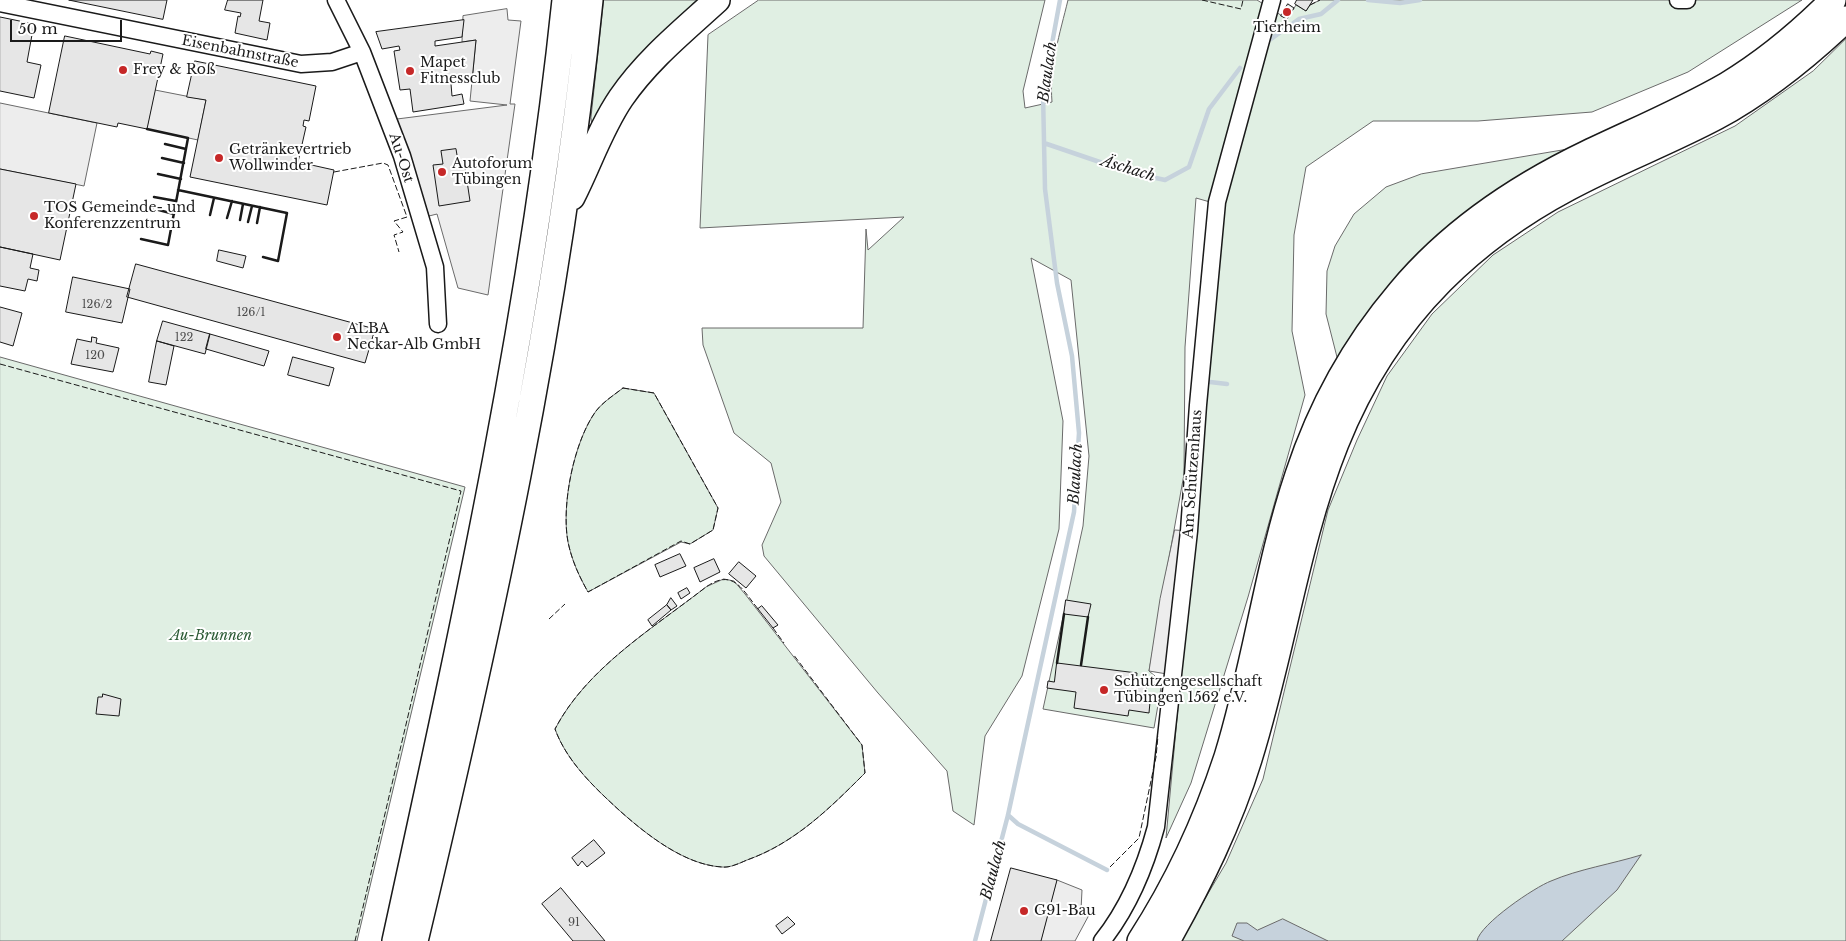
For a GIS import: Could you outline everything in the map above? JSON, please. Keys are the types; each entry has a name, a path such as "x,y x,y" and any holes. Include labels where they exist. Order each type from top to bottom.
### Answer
{"highway":[{"path":"395,941 459,642 511,383 550,130 565,0"},
{"path":"415,941 502,556 533,395 564,212 590,0"},
{"path":"564,212 587,169 606,123 621,98 656,56 717,0"},
{"path":"1140,941 1183,864 1215,793 1237,720 1275,557 1299,471 1333,392 1377,322 1428,262 1487,211 1552,171 1727,85 1790,40 1833,0"},
{"path":"1167,941 1203,875 1236,800 1260,721 1304,535 1322,477 1347,415 1386,348 1412,313 1440,282 1470,254 1501,230 1534,207 1569,188 1681,135 1752,96 1793,66 1846,19"}],"street":[{"name":"Au-Ost","path":"336,0 362,52 402,156 435,267 438,324"},
{"name":"Am Schützenhaus","path":"1102,941 1118,919 1137,883 1156,827 1189,531 1217,202 1272,0"},
{"path":"1678,0 1687,0"},
{"name":"Eisenbahnstraße","path":"0,3 301,64 332,62 362,52"}],"green space":[{"path":"604,0 706,0 592,126 591,118"},
{"path":"759,0 1045,0 1023,91 1025,108 1052,102 1051,89 1054,63 1068,0 1257,0 1287,19 1296,5 1306,11 1310,5 1320,0 1802,0 1688,72 1592,112 1478,121 1373,121 1306,167 1294,235 1292,331 1305,395 1248,597 1191,783 1166,838 1224,206 1196,198 1185,347 1184,474 1149,671 1162,682 1154,728 1043,709 1083,526 1089,456 1071,280 1031,258 1063,421 1059,529 1022,676 985,736 974,825 953,811 947,771 878,693 764,556 762,545 781,502 771,463 734,433 703,345 702,328 863,328 866,229 868,250 904,217 700,228 708,35"},
{"path":"1846,39 1846,941 1180,941 1226,863 1263,779 1328,510 1357,440 1387,376 1432,314 1493,255 1558,212 1735,126 1813,71"},
{"path":"1581,147 1338,361 1326,314 1327,271 1335,246 1354,214 1386,187 1421,174"},
{"name":"Au-Brunnen","path":"0,357 465,487 357,941 0,941"},
{"path":"623,388 654,393 718,508 713,530 690,544 681,542 588,592 576,568 568,542 566,510 571,474 581,439 588,424 596,411"},
{"path":"724,579 734,581 745,594 862,745 865,773 839,799 796,834 764,853 725,867 694,861 667,847 642,830 583,774 560,741 555,729 568,707 584,687 622,651 706,587"}],"shaded area":[{"path":"507,9 508,20 521,21 510,104 515,104 488,295 458,288 437,214 429,216 397,119 507,105 470,101 476,40 462,42 463,16"},
{"path":"155,90 206,100 198,140 147,129"},
{"path":"0,103 97,123 84,186 0,169"},
{"path":"1175,530 1189,531 1173,675 1149,671 1160,599"},
{"path":"1641,855 1617,890 1562,941 1477,941 1480,934 1498,916 1521,898 1543,885 1573,873"},
{"path":"1057,880 1082,890 1081,910 1089,915 1075,941 1041,941"},
{"path":"1283,919 1328,941 1244,941 1232,936 1237,923 1247,923 1257,930"}],"building":[{"path":"69,0 167,0 163,19"},
{"path":"228,0 263,0 259,21 270,23 267,40 235,33 238,16 240,17 241,13 225,10"},
{"path":"1297,0 1313,0 1306,11 1295,4"},
{"name":"Tierheim","path":"1288,4 1294,8 1287,19 1281,16"},
{"path":"0,17 34,24 27,62 41,65 34,98 0,91"},
{"path":"464,20 462,37 435,41 435,46 476,40 472,81 451,84 452,96 462,94 464,104 413,112 410,89 400,90 394,51 400,50 399,46 382,49 376,32"},
{"path":"65,36 150,54 151,51 163,54 147,129 118,123 117,127 49,113"},
{"path":"195,61 316,86 309,121 304,120 303,126 306,127 298,162 334,170 327,205 190,177 206,100 187,97"},
{"path":"456,149 458,161 464,161 470,201 439,206 433,165 443,164 441,151"},
{"name":"TOS Gemeinde- und Konferenzzentrum","path":"0,169 76,184 60,260 0,247"},
{"path":"0,247 33,254 30,268 39,270 37,281 28,279 25,291 0,286"},
{"path":"219,250 246,256 243,268 217,261"},
{"path":"136,264 375,329 365,363 127,297"},
{"path":"73,277 130,289 122,323 66,312"},
{"path":"0,307 22,313 13,346 0,342"},
{"path":"163,321 210,334 205,354 157,341"},
{"path":"210,334 269,351 264,366 206,349"},
{"path":"92,337 97,338 96,343 119,348 113,372 71,364 77,339 91,342"},
{"path":"157,341 174,346 166,385 149,382"},
{"path":"293,357 334,368 329,386 288,375"},
{"path":"680,554 686,566 660,577 655,565"},
{"path":"714,559 720,572 700,582 694,568"},
{"path":"739,562 756,576 746,588 729,574"},
{"path":"687,588 690,593 681,599 678,593"},
{"path":"671,598 677,606 671,610 667,605"},
{"path":"1066,600 1091,604 1088,617 1064,614"},
{"path":"667,605 671,610 652,626 648,620"},
{"path":"762,606 778,625 773,628 758,609"},
{"name":"Schützengesellschaft Tübingen 1562 e.V.","path":"1057,663 1137,673 1136,683 1147,685 1144,701 1150,702 1149,713 1129,710 1128,716 1074,708 1076,692 1047,688 1048,681 1054,682"},
{"path":"103,694 121,699 119,716 96,714 98,697 102,697"},
{"path":"594,840 605,853 587,867 582,861 578,866 572,858"},
{"name":"G91-Bau","path":"1011,868 1057,880 1041,941 991,941"},
{"path":"561,888 605,941 573,941 542,904"},
{"path":"788,917 795,924 782,934 776,926"}],"waterway":[{"name":"Blaulach","path":"975,941 1008,815 1074,512 1079,433 1072,356 1057,283 1045,189 1043,93 1060,0"},
{"name":"Äschach","path":"1271,39 1299,19 1321,14 1338,0"},
{"name":"Äschach","path":"1368,0 1400,3 1420,0"},
{"name":"Äschach","path":"1044,143 1129,172 1165,180 1189,167 1209,109 1240,68"},
{"path":"1210,382 1227,384"},
{"path":"1008,815 1018,824 1107,870"}],"fence":[{"path":"1202,0 1241,9 1243,0"},
{"path":"1310,5 1320,0"},
{"path":"334,172 383,163 388,165 407,217 394,221 403,232 394,235 399,252"},
{"path":"0,364 461,491 355,941"},
{"path":"623,388 654,393 718,508 713,530 690,544 681,541 588,592 576,568 568,542 566,510 571,474 581,439 588,424 596,411 623,388"},
{"path":"758,609 736,583 730,580 715,582 622,651 584,687 568,707 555,729 574,763 601,793 631,820 654,839 681,855 708,865 725,867 764,853 781,844 811,823 865,773 862,745 793,654"},
{"path":"549,619 565,604"},
{"path":"773,628 784,643"},
{"path":"1161,703 1163,683"},
{"path":"1110,867 1139,838 1156,757 1158,736"}],"wall":[{"path":"141,239 168,245 188,138 147,129"},
{"path":"165,144 186,149"},
{"path":"162,158 184,163"},
{"path":"158,174 181,179"},
{"path":"178,190 287,213 278,261 263,257"},
{"path":"154,197 176,201"},
{"path":"210,215 214,198"},
{"path":"227,218 232,201"},
{"path":"240,220 243,204"},
{"path":"248,222 252,206"},
{"path":"257,223 260,207"},
{"path":"151,208 174,214"},
{"path":"1057,663 1064,614"},
{"path":"1081,665 1088,617"}],"place":[{"name":"Tierheim","path":"1287,12"},
{"name":"Frey & Roß","path":"123,70"},
{"name":"Mapet Fitnessclub","path":"410,71"},
{"name":"Getränkevertrieb Wollwinder","path":"219,158"},
{"name":"Autoforum Tübingen","path":"442,172"},
{"name":"TOS Gemeinde- und Konferenzzentrum","path":"34,216"},
{"name":"ALBA Neckar-Alb GmbH","path":"337,337"},
{"name":"Schützengesellschaft Tübingen 1562 e.V.","path":"1104,690"},
{"name":"G91-Bau","path":"1024,911"}]}
